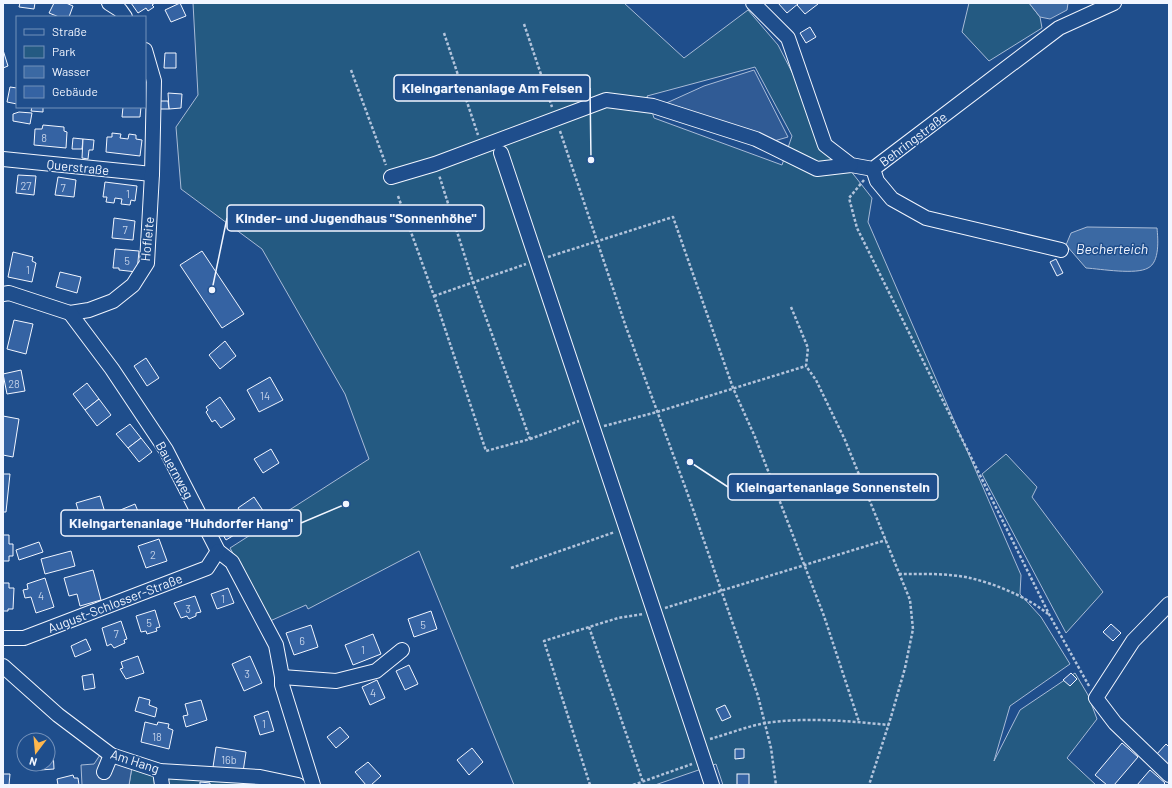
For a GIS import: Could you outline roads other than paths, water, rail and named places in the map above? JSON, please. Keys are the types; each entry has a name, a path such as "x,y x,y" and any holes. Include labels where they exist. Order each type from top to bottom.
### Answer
{"street":[{"path":"109,3 120,10 124,16"},
{"name":"Behringstraße","path":"753,3 788,38 825,145 851,165 873,169 1059,28 1114,3"},
{"name":"Hofleite","path":"3,294 9,293 70,313 89,310 113,302 133,285 147,263 152,174 154,82 146,54"},
{"path":"391,177 435,164 482,145 606,100 653,106 756,139 818,169 851,165"},
{"path":"500,153 712,785"},
{"name":"Querstraße","path":"3,160 152,174"},
{"path":"873,169 877,181 892,199 926,218 1061,250"},
{"name":"Bauernweg","path":"70,313 112,369 166,450 218,551 232,562 276,645 282,681 312,785"},
{"name":"August-Schlosser-Straße","path":"3,638 24,638 207,568 218,551"},
{"path":"1169,604 1133,641 1096,698 1115,723 1169,775"},
{"path":"282,681 336,681 376,671 402,650"},
{"name":"Am Hang","path":"3,666 58,715 101,749 111,755 160,771 260,777 298,785"},
{"path":"104,772 111,755"},
{"path":"160,771 162,785"}],"water":[{"path":"1029,3 1068,3 1067,10 1050,19 1040,17"},
{"name":"Becherteich","path":"1087,227 1157,228 1158,238 1155,261 1148,268 1135,271 1086,268 1066,245 1071,233"}],"place":[{"name":"Kleingartenanlage Am Felsen","path":"591,160"},
{"name":"Kinder- und Jugendhaus \"Sonnenhöhe\"","path":"212,290"},
{"name":"Kleingartenanlage Sonnenstein","path":"690,462"},
{"name":"Kleingartenanlage \"Huhdorfer Hang\"","path":"346,504"}]}
